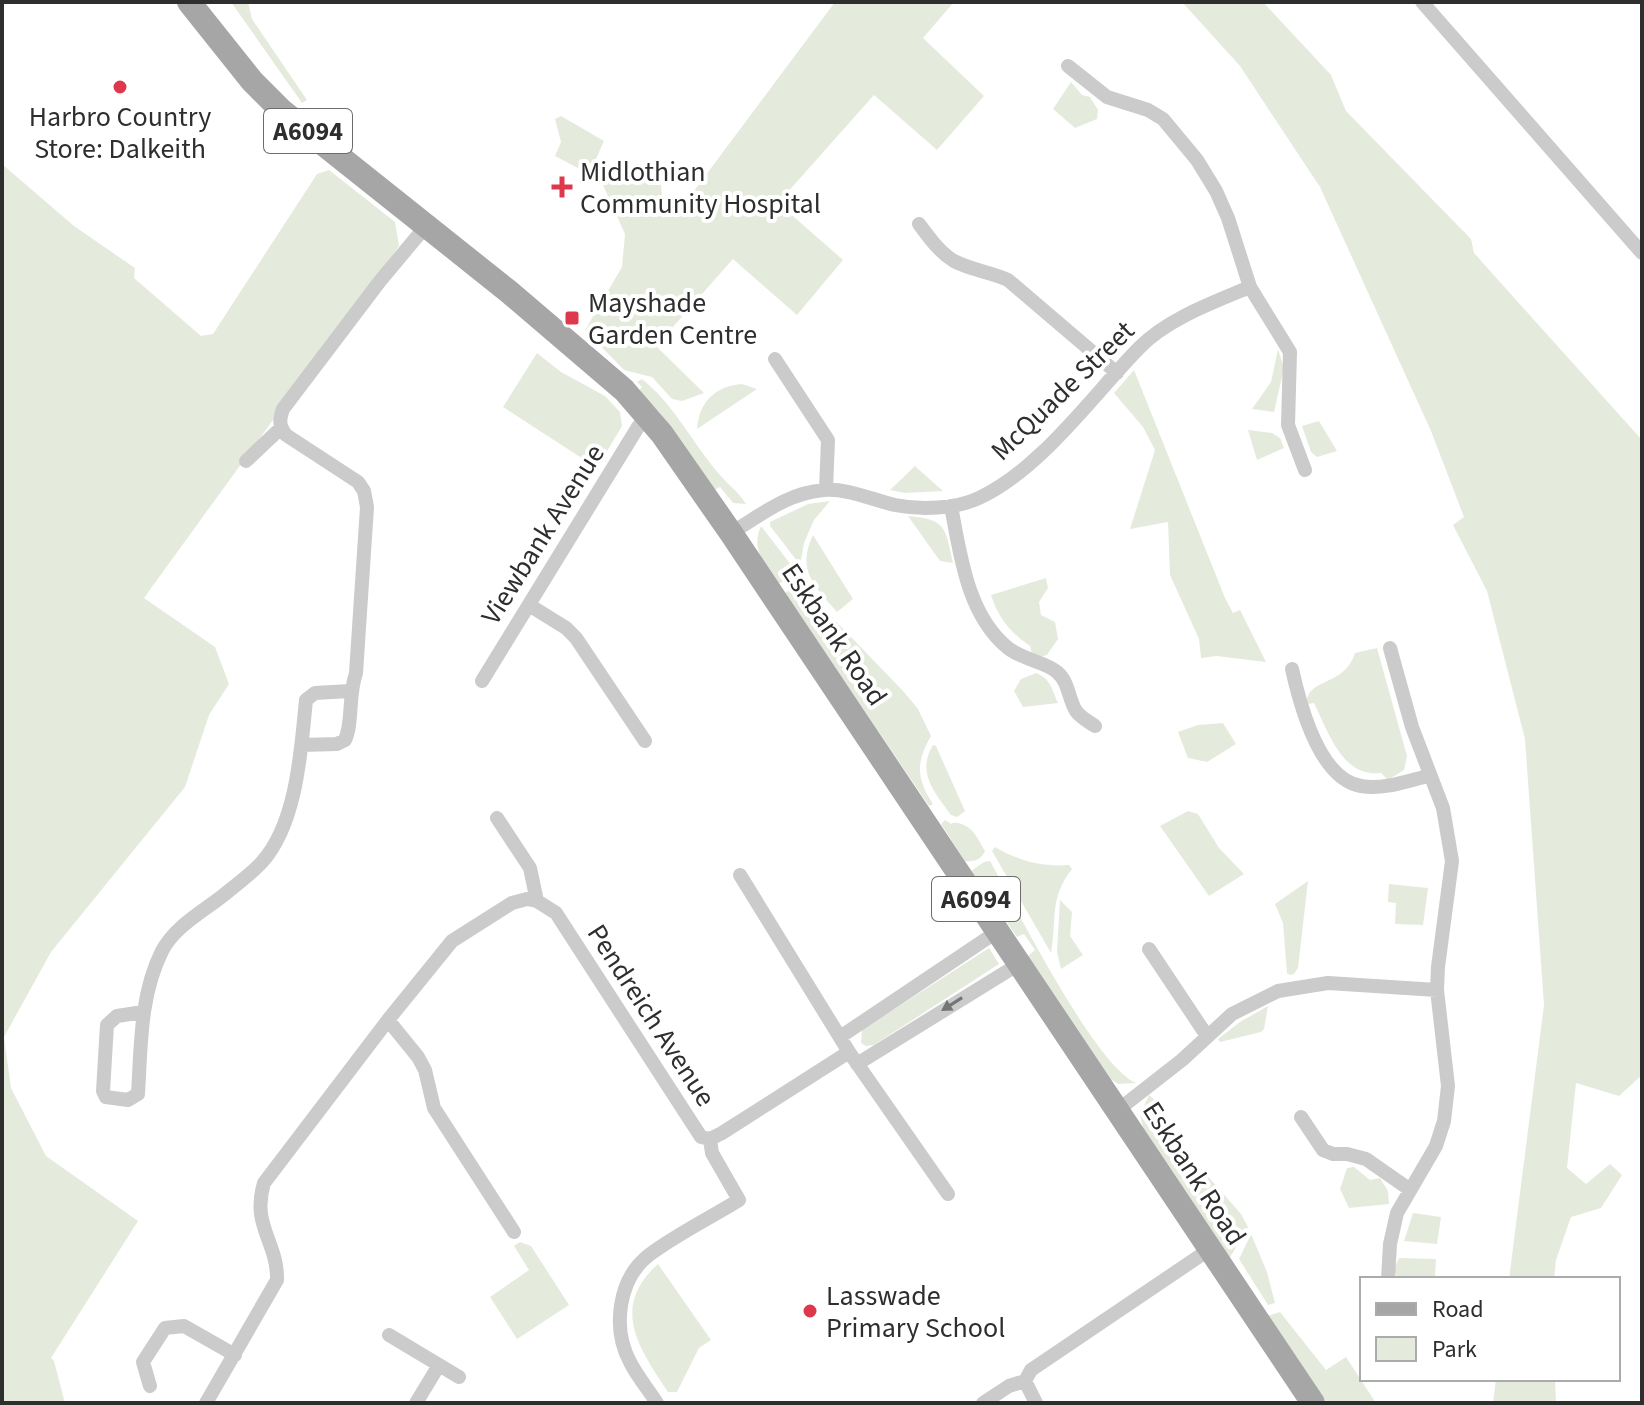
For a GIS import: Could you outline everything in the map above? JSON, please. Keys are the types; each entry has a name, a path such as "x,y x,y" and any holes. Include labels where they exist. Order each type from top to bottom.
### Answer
{"main road":[{"name":"Eskbank Road","path":"189,2 252,81 282,111 508,291 624,390 648,416 731,533 1313,1403"}],"street":[{"path":"1422,2 1642,253"},
{"path":"1068,66 1107,97 1148,110 1176,133 1216,191 1250,287 1290,352 1288,425 1305,470"},
{"path":"919,224 939,249 955,261 1008,280 1117,373"},
{"path":"246,461 281,428 283,409 426,226"},
{"name":"McQuade Street","path":"731,533 792,496 826,489 899,506 951,506 979,498 1017,472 1063,431 1140,346 1179,320 1250,287"},
{"path":"775,359 828,440 826,489"},
{"name":"Viewbank Avenue","path":"482,681 638,427 648,416"},
{"path":"281,428 358,482 367,499 356,673 350,691 348,733 345,740 337,744 302,745"},
{"path":"951,506 963,567 974,600 987,623 1005,647 1026,660 1054,669 1064,679 1076,712 1095,726"},
{"path":"529,605 566,628 576,638 645,741"},
{"path":"1388,1277 1390,1244 1397,1213 1436,1146 1444,1121 1448,1086 1437,990 1452,861 1443,808 1428,776 1390,648"},
{"path":"1292,669 1299,699 1331,769 1358,786 1371,787 1386,787 1428,776"},
{"path":"143,1012 117,1016 107,1025 103,1091 106,1097 128,1100 138,1094 143,1012 152,975 163,949 173,936 263,861 276,841 289,807 302,745 306,700 309,696 350,691"},
{"path":"206,1403 277,1280 276,1263 260,1217 259,1201 264,1183 452,941 512,903 527,899 537,901 530,868 497,818"},
{"path":"740,875 853,1058 948,1194"},
{"name":"Pendreich Avenue","path":"537,901 556,913 695,1130 701,1137 710,1139 1019,964"},
{"path":"840,1037 998,931"},
{"path":"1149,949 1207,1036"},
{"path":"1118,1110 1182,1060 1232,1014 1278,991 1328,983 1437,990"},
{"path":"388,1020 418,1057 425,1070 434,1108 514,1232"},
{"path":"1301,1117 1323,1150 1366,1159 1409,1189"},
{"path":"657,1403 624,1348 621,1304 630,1278 649,1255 739,1200 712,1153 710,1139"},
{"path":"983,1403 1009,1386 1025,1381 1031,1370 1210,1249"},
{"path":"150,1386 143,1362 165,1328 184,1326 235,1355"},
{"path":"389,1335 459,1377"},
{"path":"416,1403 439,1365"},
{"path":"1025,1381 1036,1403"}],"green space":[{"path":"231,2 248,2 252,19 307,100 302,103"},
{"path":"835,2 954,2 923,38 984,96 937,150 874,95 778,203 843,260 797,315 733,259 656,346 704,393 682,401 672,399 652,377 624,370 585,330 622,267 625,234 603,185 593,176 555,156 561,142 555,119 561,116 604,141 595,161 618,175 632,166 661,184 663,211 676,215"},
{"path":"1182,2 1263,2 1331,75 1346,111 1471,239 1474,253 1642,440 1642,1075 1619,1096 1576,1083 1567,1168 1586,1184 1610,1164 1622,1175 1601,1208 1571,1217 1556,1260 1554,1277 1509,1277 1544,1005 1525,739 1487,591 1453,525 1464,517 1431,431 1320,187 1240,66"},
{"path":"1071,82 1082,95 1090,97 1098,110 1097,119 1075,128 1053,109"},
{"path":"2,164 74,226 135,268 134,278 201,336 213,334 317,174 329,170 395,222 399,246 144,598 215,647 229,684 209,715 185,787 51,952 4,1037 11,1088 46,1156 138,1221 51,1358 65,1403 2,1403"},
{"path":"1278,349 1284,368 1274,412 1252,409 1271,382"},
{"path":"537,353 561,372 605,396 620,412 622,426 597,468 503,407"},
{"path":"1134,370 1225,598 1233,613 1240,610 1266,662 1216,656 1201,658 1199,639 1170,575 1168,522 1130,529 1155,450 1143,427 1114,393"},
{"path":"642,379 675,413 711,464 746,504 733,503 720,487 714,490 660,413 639,391 642,387 637,382"},
{"path":"742,384 757,389 697,429 701,411 710,397 724,388"},
{"path":"1319,421 1337,451 1317,457 1311,452 1302,426"},
{"path":"1248,430 1272,433 1280,438 1284,448 1257,460"},
{"path":"915,466 943,491 905,493 890,490"},
{"path":"830,501 814,520 798,562 770,522 808,504"},
{"path":"908,516 930,520 942,528 953,563 940,561"},
{"path":"761,526 798,574 778,584 758,550"},
{"path":"813,535 853,599 837,612 815,586 807,568 808,548"},
{"path":"1046,578 1048,588 1039,602 1041,615 1055,622 1058,639 1047,655 1040,657 1032,654 1030,646 1006,624 991,595"},
{"path":"802,581 824,609 918,709 931,736 920,770 923,786 933,804 929,806 785,593"},
{"path":"1377,648 1407,756 1404,770 1388,780 1381,773 1367,773 1346,760 1331,739 1314,703 1307,704 1308,695 1343,672 1355,653"},
{"path":"1036,673 1048,681 1058,703 1023,707 1014,691 1021,679"},
{"path":"1223,723 1236,744 1207,762 1188,758 1178,732 1198,725"},
{"path":"933,745 965,811 957,817 951,815 939,799 927,773 926,764"},
{"path":"1188,811 1198,814 1219,848 1244,874 1209,896 1160,826"},
{"path":"945,820 971,830 985,851 981,856 974,861 965,861 941,824"},
{"path":"995,847 1030,862 1069,865 1072,869 1057,900 1051,953 992,851"},
{"path":"990,861 1078,1017 1119,1070 1136,1083 1118,1084 1109,1078 1028,956 1035,950 1024,934 1017,937 971,871"},
{"path":"1308,881 1298,968 1290,975 1287,973 1283,923 1275,904"},
{"path":"1389,884 1428,888 1423,925 1395,924 1396,903 1388,902"},
{"path":"1060,900 1072,912 1070,936 1083,955 1061,969 1057,952"},
{"path":"989,948 999,964 874,1045 861,1043 862,1030"},
{"path":"1268,1006 1261,1032 1220,1042 1218,1039 1240,1022"},
{"path":"1149,1095 1159,1104 1170,1133 1241,1214 1248,1227 1229,1259 1144,1132 1140,1115"},
{"path":"1354,1167 1370,1180 1380,1178 1388,1191 1389,1204 1349,1208 1340,1189 1347,1168"},
{"path":"1413,1213 1441,1217 1437,1244 1404,1241"},
{"path":"1251,1234 1267,1272 1275,1303 1268,1305 1239,1259"},
{"path":"520,1242 531,1246 569,1305 517,1339 490,1297 529,1270 514,1246"},
{"path":"1399,1258 1436,1259 1435,1277 1396,1277 1394,1269"},
{"path":"658,1264 711,1340 699,1348 677,1392 668,1392 648,1360 634,1328 632,1312 635,1297 643,1280"},
{"path":"1280,1312 1326,1370 1346,1357 1376,1403 1327,1403 1267,1316"},
{"path":"1496,1381 1555,1381 1556,1403 1493,1403"}],"place":[{"name":"Harbro Country Store: Dalkeith","path":"120,87"},
{"name":"Midlothian Community Hospital","path":"562,187"},
{"name":"Mayshade Garden Centre","path":"572,318"},
{"name":"Lasswade Primary School","path":"810,1311"}]}
